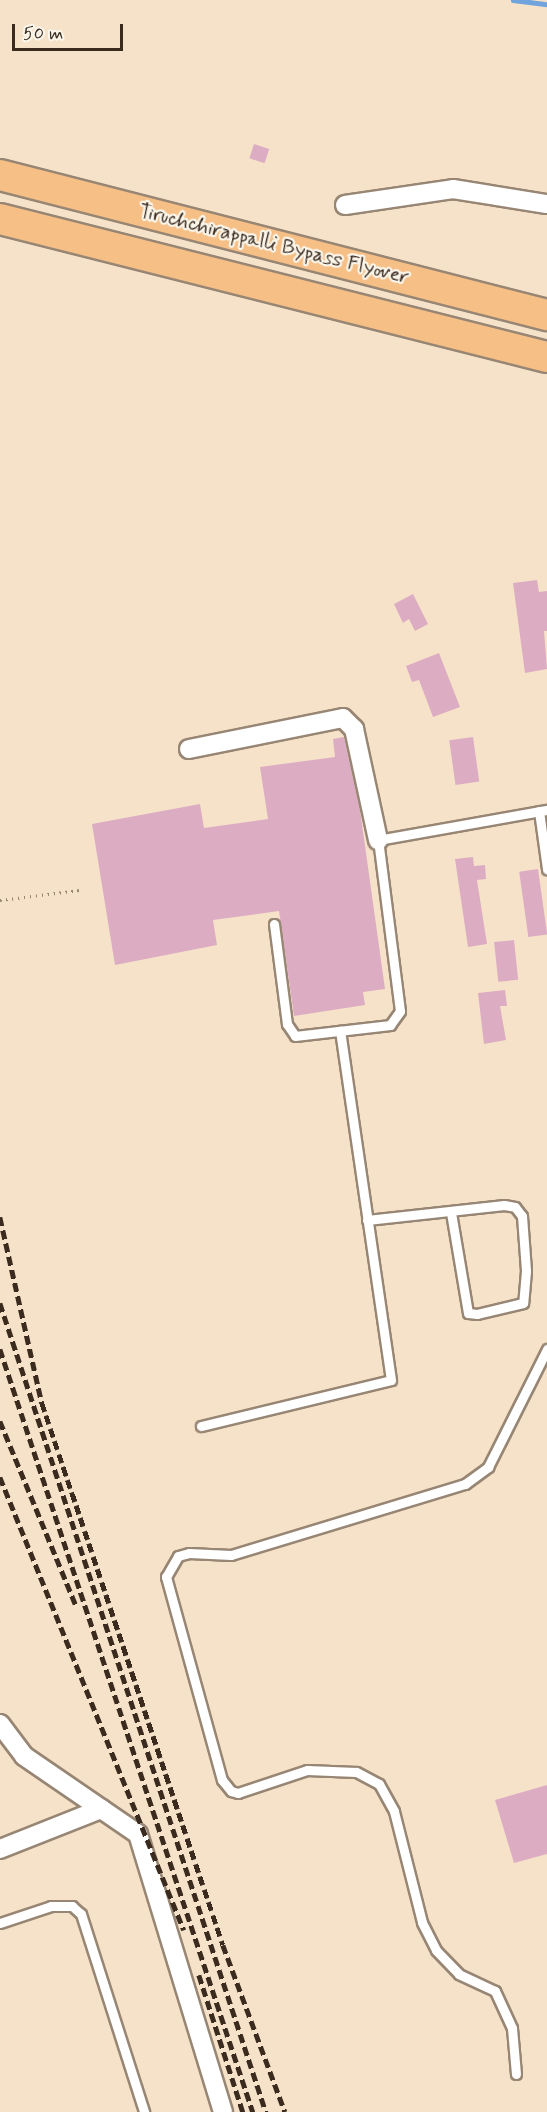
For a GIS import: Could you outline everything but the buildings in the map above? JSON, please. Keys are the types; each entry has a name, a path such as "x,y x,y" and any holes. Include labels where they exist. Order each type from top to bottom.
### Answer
{"highway":[{"name":"Tiruchchirappalli Bypass Flyover","path":"0,175 547,315"},
{"name":"Tiruchchirappalli Bypass Flyover","path":"0,219 547,357"}],"street":[{"path":"345,206 453,189 547,204"},
{"path":"189,749 342,718 354,729 378,840"},
{"path":"0,1724 24,1756 138,1834 223,2112"},
{"path":"0,1849 101,1809"}],"lane":[{"path":"274,924 287,1024 296,1036 390,1025 400,1011 378,840 543,811 547,869"},
{"path":"201,1426 391,1380 340,1031"},
{"path":"367,1220 504,1205 520,1210 526,1271 523,1303 477,1314 468,1313 451,1212"},
{"path":"516,2074 512,2028 495,1991 459,1974 436,1950 422,1922 394,1811 379,1784 356,1772 307,1770 238,1792 231,1791 222,1780 166,1577 178,1556 189,1553 231,1555 465,1484 488,1467 547,1349"},
{"path":"0,1923 51,1906 72,1906 81,1914 144,2112"}],"path":[{"path":"0,900 80,890"}],"waterway":[{"path":"513,0 547,4"}],"railway":[{"path":"0,1217 42,1403 223,1945 285,2112"},
{"path":"0,1303 266,2112"},
{"path":"0,1349 253,2112"},
{"path":"0,1421 76,1605"},
{"path":"0,1477 184,1930"},
{"path":"199,1975 243,2112"}]}
